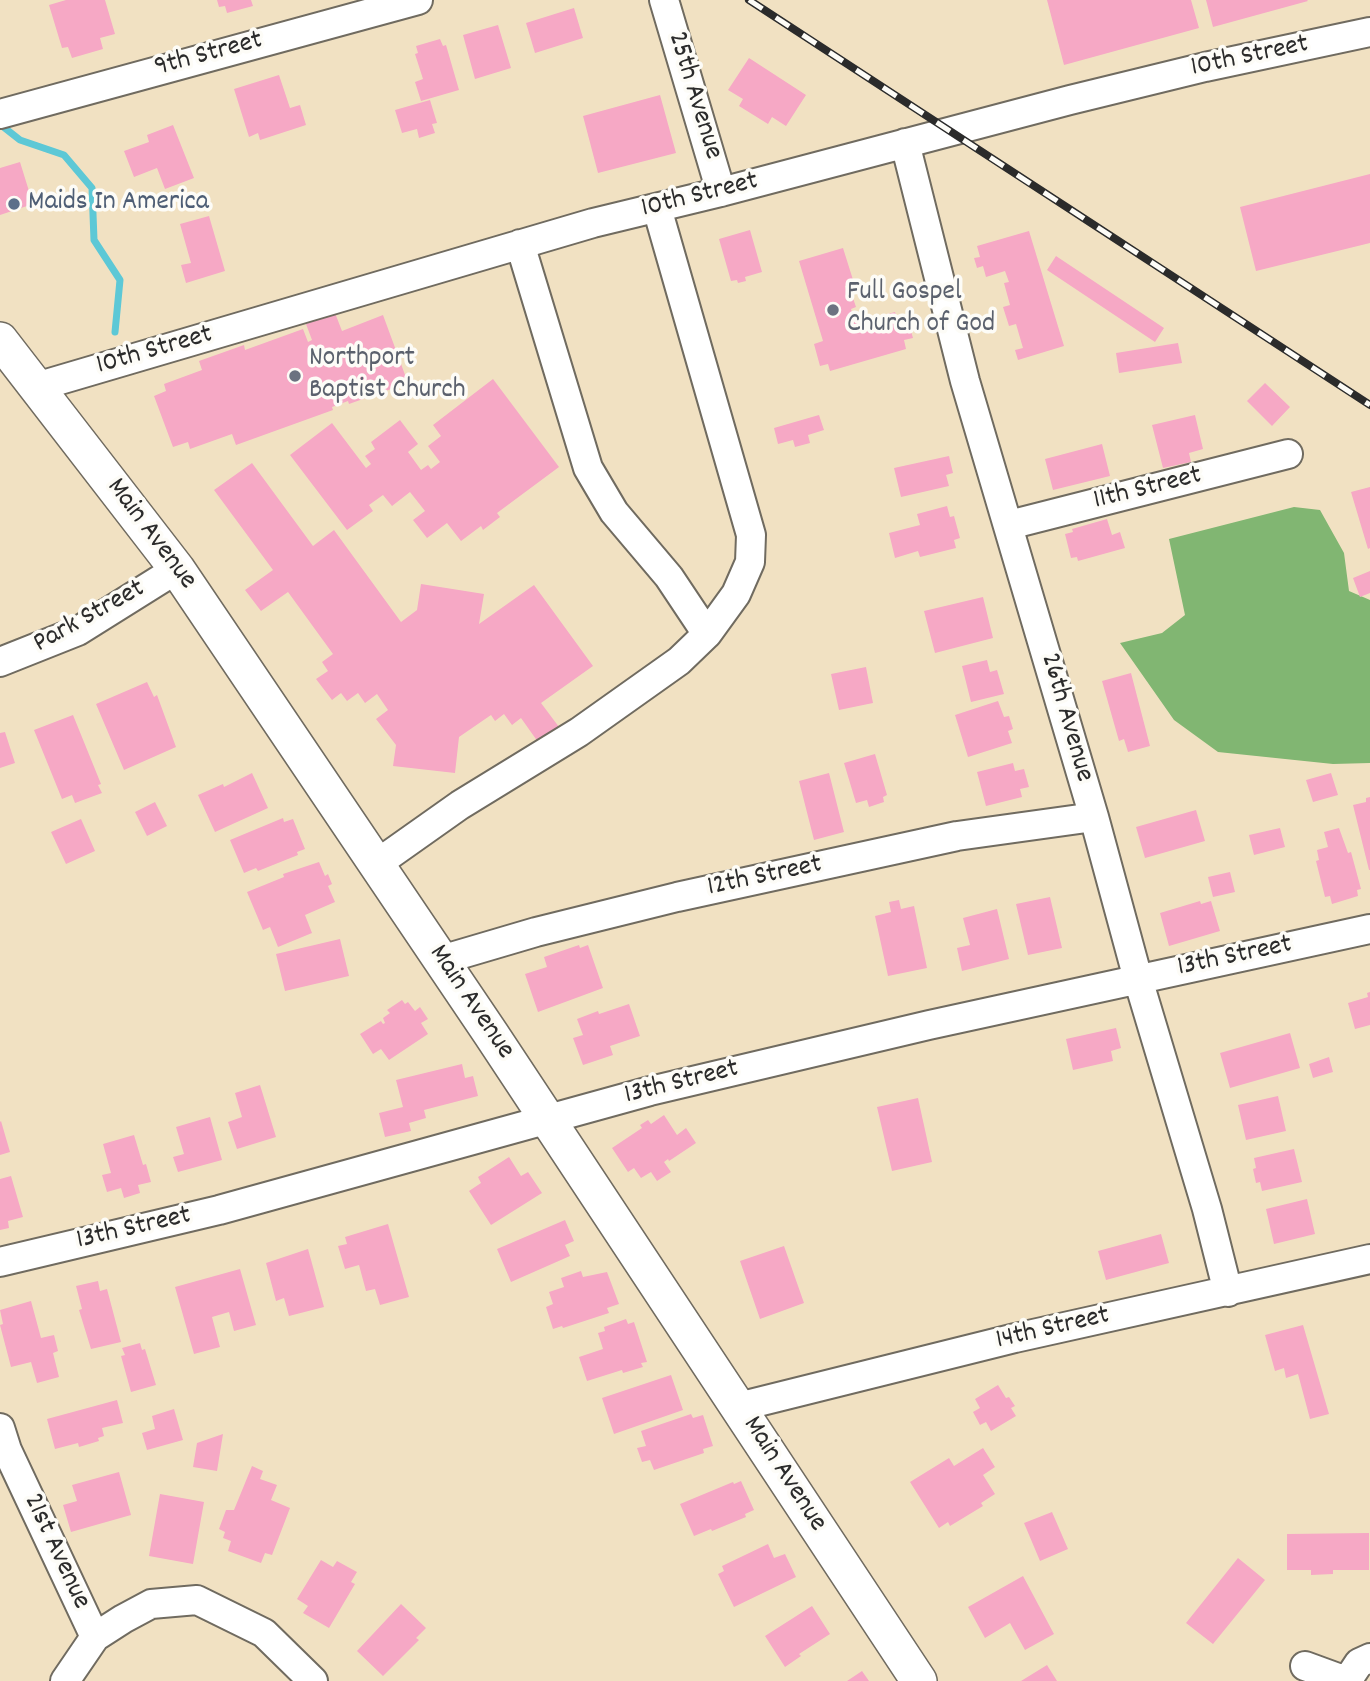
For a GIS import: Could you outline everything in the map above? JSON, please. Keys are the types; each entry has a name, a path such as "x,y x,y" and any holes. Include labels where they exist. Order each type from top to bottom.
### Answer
{"main road":[{"name":"Main Avenue","path":"0,340 177,569 378,863 919,1681"}],"street":[{"name":"9th Street","path":"0,114 418,0"},
{"name":"25th Avenue","path":"664,0 721,192"},
{"name":"10th Street","path":"37,387 520,244 1110,90 1370,32"},
{"name":"26th Avenue","path":"905,143 965,381 1094,817 1138,979 1208,1209 1228,1292"},
{"path":"378,863 460,804 579,732 671,667 707,634 736,594 750,562 751,535 657,208"},
{"path":"520,244 588,468 614,512 669,577 707,634"},
{"name":"11th Street","path":"1009,525 1288,454"},
{"name":"Park Street","path":"0,662 78,631 177,569"},
{"name":"12th Street","path":"441,960 536,932 677,897 957,836 1094,817"},
{"name":"13th Street","path":"0,1262 219,1210 650,1091 929,1025 1370,929"},
{"name":"14th Street","path":"738,1407 1015,1338 1370,1259"},
{"name":"21st Avenue","path":"0,1428 6,1450 95,1637"},
{"path":"65,1681 95,1637 151,1604 197,1600 264,1633 313,1681"},
{"path":"1305,1666 1346,1681 1359,1663 1370,1658"}],"green space":[{"path":"1294,507 1320,510 1344,553 1349,591 1370,600 1370,763 1333,764 1218,752 1174,720 1120,643 1162,633 1185,615 1169,539"}],"building":[{"path":"66,0 105,0 115,34 100,38 103,49 72,58 68,47 62,48 49,5"},
{"path":"217,0 251,0 253,6 227,13 225,6 219,7"},
{"path":"1047,0 1191,0 1199,28 1064,65"},
{"path":"1206,0 1307,0 1308,1 1213,27"},
{"path":"574,8 583,38 535,53 526,23"},
{"path":"498,25 511,68 475,79 463,35"},
{"path":"440,39 443,46 446,45 459,90 421,101 415,82 423,79 415,54 418,53 416,46"},
{"path":"749,58 806,95 786,126 772,117 768,124 739,106 743,99 728,90"},
{"path":"279,75 290,108 300,105 306,125 260,140 258,133 249,137 234,89"},
{"path":"660,95 676,153 598,173 583,116"},
{"path":"430,100 437,123 432,124 435,133 419,138 417,129 402,133 395,110"},
{"path":"173,125 194,178 165,189 157,168 134,177 124,151 149,142 147,135"},
{"path":"20,162 33,204 0,215 0,168"},
{"path":"1370,174 1370,243 1256,271 1240,207"},
{"path":"209,216 225,271 186,283 181,265 191,263 180,224"},
{"path":"750,230 762,272 745,277 746,281 731,281 719,239"},
{"path":"1029,231 1064,346 1018,360 1015,350 1023,348 1016,324 1009,326 1003,307 1010,305 1004,283 1009,282 1005,271 986,277 983,266 977,268 974,258 980,257 977,246"},
{"name":"Full Gospel Church of God","path":"843,248 854,283 845,286 849,299 853,298 856,307 851,309 855,323 895,312 898,320 907,317 913,338 904,340 906,349 830,371 828,364 820,366 814,344 823,341 799,261"},
{"path":"1056,256 1164,328 1155,342 1047,270"},
{"name":"Northport Baptist Church","path":"335,313 342,331 383,315 408,383 349,404 348,401 332,407 333,410 236,445 232,434 190,449 188,442 173,447 154,396 166,391 164,384 202,370 199,361 244,345 245,350 303,329 308,342 312,340 306,324"},
{"path":"1178,343 1182,363 1119,373 1116,353"},
{"path":"493,379 559,467 497,513 500,517 483,530 481,526 461,541 447,523 427,538 413,520 425,511 410,492 392,506 383,495 369,505 373,511 347,530 290,455 332,423 366,468 371,464 365,456 375,449 371,442 400,420 418,444 408,452 421,470 428,465 431,469 440,462 428,446 441,436 433,425"},
{"path":"1265,383 1290,407 1272,426 1247,401"},
{"path":"819,415 824,430 808,435 810,443 795,447 793,440 778,444 774,428"},
{"path":"1195,415 1203,449 1189,453 1191,462 1163,468 1152,425"},
{"path":"1102,444 1110,476 1053,490 1045,459"},
{"path":"949,456 953,473 946,475 949,486 901,497 894,468"},
{"path":"252,463 313,546 334,530 401,622 417,610 421,584 484,594 479,624 534,585 593,666 541,703 559,727 538,742 521,718 512,725 504,714 495,721 491,715 459,737 455,773 393,766 396,745 376,719 388,710 377,694 365,703 358,693 347,701 341,693 332,700 316,679 328,671 322,662 333,654 288,592 261,611 245,590 273,570 214,490"},
{"path":"1370,487 1370,548 1368,549 1351,492"},
{"path":"947,506 950,517 954,516 960,538 954,540 956,548 920,557 918,551 895,558 889,533 920,525 917,514"},
{"path":"1107,519 1112,535 1120,532 1125,548 1078,561 1077,557 1071,558 1065,534 1073,532 1072,529"},
{"path":"1370,571 1370,593 1360,597 1353,578"},
{"path":"983,597 993,638 935,653 924,611"},
{"path":"987,660 990,672 997,670 1004,694 971,702 962,666"},
{"path":"866,667 873,703 839,710 831,674"},
{"path":"1131,673 1150,746 1128,752 1124,739 1119,741 1102,681"},
{"path":"147,682 154,697 157,695 176,747 124,770 96,704"},
{"path":"998,701 1004,717 1009,716 1013,729 1008,731 1012,743 968,757 955,715"},
{"path":"73,715 101,784 98,785 102,793 75,803 72,795 62,799 34,730"},
{"path":"5,732 15,763 0,768 0,733"},
{"path":"875,754 887,795 883,797 884,802 869,807 867,800 856,803 844,763"},
{"path":"1013,763 1015,771 1024,769 1029,787 1020,789 1022,797 986,806 977,772"},
{"path":"252,773 268,808 215,832 198,795 223,784 224,787"},
{"path":"829,773 844,832 814,840 799,781"},
{"path":"1331,773 1338,795 1313,802 1306,780"},
{"path":"1370,797 1369,870 1353,805 1366,802 1366,798"},
{"path":"155,802 167,826 147,836 135,812"},
{"path":"1196,810 1205,841 1145,858 1136,827"},
{"path":"283,818 284,822 293,819 305,849 297,852 298,855 258,871 256,868 244,873 230,840"},
{"path":"81,819 95,851 66,864 51,832"},
{"path":"1280,828 1285,847 1254,855 1249,835"},
{"path":"1339,828 1348,853 1351,852 1361,889 1357,890 1358,896 1332,904 1330,896 1325,897 1316,861 1319,860 1317,850 1328,847 1324,832"},
{"path":"319,862 332,884 328,886 335,902 305,915 312,933 278,947 270,927 263,930 247,892 284,877 283,874"},
{"path":"1230,872 1235,892 1213,897 1208,877"},
{"path":"1050,897 1062,948 1028,955 1016,904"},
{"path":"899,900 901,909 914,906 927,968 888,976 875,916 891,912 889,902"},
{"path":"1200,901 1201,904 1211,901 1220,931 1169,946 1160,913"},
{"path":"997,909 1009,959 962,971 957,948 970,945 963,918"},
{"path":"340,939 349,976 285,991 276,954"},
{"path":"579,945 580,948 588,945 603,988 538,1012 525,974 547,967 544,957"},
{"path":"1370,992 1370,1025 1355,1029 1348,1003 1368,997 1367,993"},
{"path":"402,1000 405,1004 408,1002 415,1011 420,1007 428,1019 421,1023 428,1034 389,1060 381,1049 373,1054 360,1034 381,1021 385,1023 383,1018 390,1013 387,1010"},
{"path":"629,1004 640,1036 610,1046 613,1055 583,1065 573,1038 583,1035 577,1019"},
{"path":"1116,1028 1121,1048 1111,1051 1113,1061 1073,1070 1066,1039"},
{"path":"1290,1033 1300,1068 1230,1088 1220,1053"},
{"path":"1329,1057 1333,1072 1313,1078 1309,1064"},
{"path":"462,1064 465,1078 473,1076 478,1096 424,1110 426,1118 409,1123 411,1131 385,1137 379,1113 403,1107 396,1080"},
{"path":"260,1085 276,1137 237,1149 228,1122 242,1117 235,1093"},
{"path":"1278,1096 1286,1131 1246,1140 1238,1105"},
{"path":"918,1098 932,1162 892,1171 877,1107"},
{"path":"664,1115 677,1135 686,1128 696,1143 664,1162 671,1172 657,1181 651,1172 641,1178 634,1168 628,1172 612,1148 642,1128 640,1125 648,1120 651,1124"},
{"path":"210,1117 222,1160 178,1172 173,1157 184,1154 176,1127"},
{"path":"0,1122 10,1152 0,1155"},
{"path":"134,1135 151,1182 138,1185 140,1193 124,1198 121,1188 107,1192 102,1175 111,1173 103,1144"},
{"path":"1294,1149 1302,1182 1262,1191 1260,1182 1256,1183 1254,1158"},
{"path":"509,1157 521,1176 528,1172 542,1193 491,1225 469,1191 481,1183 478,1177"},
{"path":"11,1176 23,1217 8,1221 9,1228 0,1230 0,1179"},
{"path":"1307,1199 1315,1234 1274,1244 1266,1209"},
{"path":"565,1220 574,1241 565,1245 570,1256 511,1282 497,1249"},
{"path":"388,1224 409,1297 380,1305 375,1289 366,1291 359,1265 345,1269 338,1246 347,1244 345,1237"},
{"path":"1161,1234 1169,1263 1106,1280 1098,1251"},
{"path":"784,1246 804,1303 760,1319 740,1261"},
{"path":"308,1249 324,1307 289,1316 284,1298 276,1301 266,1263"},
{"path":"240,1269 256,1325 234,1331 229,1312 212,1317 220,1347 194,1354 175,1287"},
{"path":"581,1271 583,1277 607,1272 619,1304 607,1308 609,1313 553,1329 546,1307 553,1304 549,1292 564,1287 561,1278"},
{"path":"98,1281 100,1291 107,1289 121,1342 91,1349 79,1310 82,1309 76,1286"},
{"path":"31,1301 41,1338 54,1335 58,1351 53,1353 59,1377 37,1383 31,1362 11,1367 0,1325 3,1324 0,1310"},
{"path":"626,1319 628,1324 634,1322 647,1362 641,1363 643,1367 623,1373 622,1370 587,1381 579,1357 603,1349 598,1333 605,1331 604,1327"},
{"path":"1303,1325 1329,1414 1310,1419 1298,1374 1286,1378 1284,1368 1275,1371 1265,1335"},
{"path":"140,1343 142,1350 145,1349 156,1385 131,1392 121,1356 125,1355 122,1348"},
{"path":"671,1375 683,1410 614,1434 602,1398"},
{"path":"998,1385 1015,1406 1011,1408 1016,1416 991,1431 986,1422 980,1425 973,1412 980,1408 975,1399"},
{"path":"117,1400 123,1423 102,1428 104,1436 98,1438 99,1441 79,1447 78,1443 55,1449 47,1419"},
{"path":"174,1409 183,1440 147,1450 142,1433 155,1429 152,1416"},
{"path":"691,1414 693,1418 703,1415 713,1446 703,1449 704,1453 654,1470 650,1460 642,1462 637,1448 646,1446 641,1431"},
{"path":"223,1434 217,1471 193,1467 197,1443"},
{"path":"983,1448 995,1467 983,1475 995,1494 981,1503 983,1506 950,1526 948,1522 939,1528 910,1482 949,1458 954,1466"},
{"path":"252,1466 263,1471 260,1479 277,1485 271,1500 290,1508 272,1555 265,1553 261,1563 228,1551 231,1541 223,1538 225,1532 219,1529 226,1510 234,1510"},
{"path":"119,1472 131,1515 71,1532 63,1505 77,1501 72,1485"},
{"path":"741,1481 754,1510 745,1514 746,1517 694,1536 680,1504"},
{"path":"160,1494 204,1502 193,1564 149,1556"},
{"path":"1052,1512 1068,1549 1040,1561 1024,1523"},
{"path":"1369,1533 1369,1570 1333,1570 1333,1574 1311,1575 1311,1570 1287,1570 1287,1534"},
{"path":"768,1544 774,1558 785,1554 796,1577 734,1607 718,1574 724,1571 722,1566"},
{"path":"1238,1558 1265,1580 1213,1644 1186,1623"},
{"path":"321,1560 333,1567 337,1561 357,1572 351,1582 355,1584 329,1628 303,1613 308,1606 297,1599"},
{"path":"1023,1576 1054,1634 1025,1650 1010,1623 985,1638 968,1607"},
{"path":"401,1604 426,1628 416,1638 419,1640 383,1676 357,1651"},
{"path":"812,1606 830,1634 799,1654 801,1656 785,1667 765,1636"},
{"path":"1047,1665 1057,1681 1021,1681"},
{"path":"862,1671 869,1681 847,1681"}],"waterway":[{"path":"1,125 20,140 64,155 92,188 94,240 120,280 115,332"}],"railway":[{"path":"749,0 1370,405"}],"place":[{"name":"Maids In America","path":"14,204"},
{"name":"Full Gospel Church of God","path":"833,310"},
{"name":"Northport Baptist Church","path":"295,376"}]}
